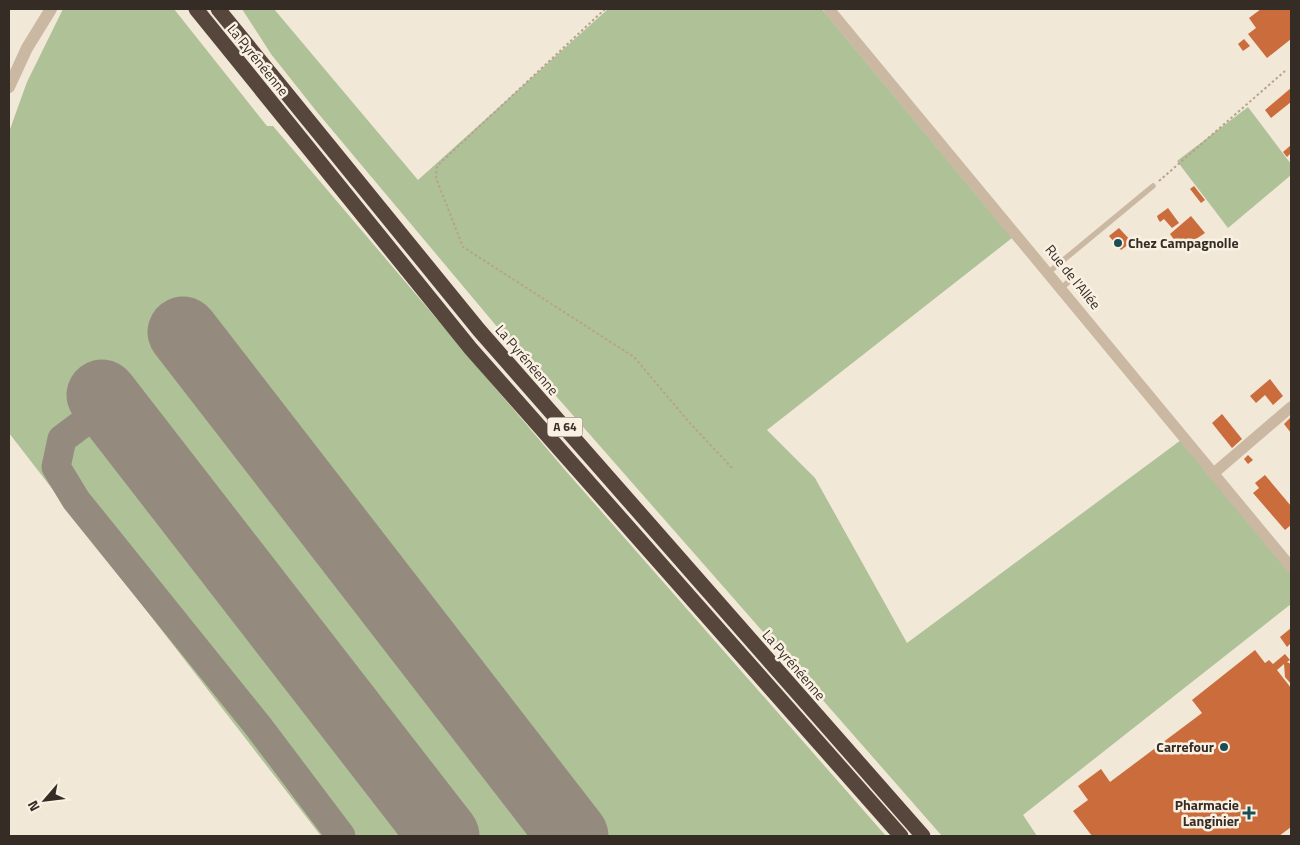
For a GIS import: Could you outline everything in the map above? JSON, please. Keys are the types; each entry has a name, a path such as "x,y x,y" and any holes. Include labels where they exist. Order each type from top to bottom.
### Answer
{"highway":[{"name":"La Pyrénéenne","path":"196,9 471,349 901,836"},
{"name":"La Pyrénéenne","path":"218,9 479,330 923,836"}],"street":[{"path":"9,87 27,48 51,9"},
{"name":"Rue de l'Allée","path":"829,9 1049,272 1066,284 1214,473 1291,567"},
{"path":"1214,473 1291,407"}],"lane":[{"path":"1049,272 1153,186"}],"path":[{"path":"605,9 437,166 436,178 463,247 634,356 689,422 732,468"},
{"path":"1153,186 1285,71"}],"green space":[{"path":"63,9 174,9 267,126 273,126 565,470 886,836 321,836 9,433 9,132 27,82"},
{"path":"242,9 274,9 418,180 608,9 822,9 1012,238 767,430 815,478 907,643 1181,440 1291,570 1291,604 1023,815 1037,836 942,836 535,372 317,112 271,54"},
{"path":"1248,107 1291,164 1291,175 1228,228 1177,161"}],"building":[{"path":"1261,9 1291,9 1291,39 1267,58 1248,34 1256,28 1249,18"},
{"path":"1244,39 1250,46 1243,51 1238,44"},
{"path":"1291,88 1291,102 1271,118 1265,110"},
{"path":"1291,145 1291,153 1287,157 1283,152"},
{"path":"1194,186 1205,200 1201,203 1190,189"},
{"path":"1168,208 1179,223 1172,228 1164,219 1160,222 1157,216"},
{"path":"1191,216 1205,233 1181,249 1170,234"},
{"path":"1119,228 1132,242 1121,250 1109,236"},
{"path":"1270,379 1283,396 1273,405 1265,395 1256,403 1250,396"},
{"path":"1222,414 1242,439 1232,448 1212,423"},
{"path":"1291,417 1291,433 1284,424"},
{"path":"1248,455 1253,460 1248,464 1244,459"},
{"path":"1265,475 1291,506 1291,525 1285,530 1253,493 1259,488 1255,483"},
{"path":"1291,628 1291,643 1287,647 1280,637"},
{"name":"Carrefour","path":"1255,650 1265,663 1269,660 1273,664 1285,654 1290,660 1287,662 1291,664 1291,684 1285,677 1284,664 1277,670 1291,688 1291,827 1279,836 1092,836 1073,811 1088,800 1078,786 1101,769 1110,782 1202,713 1192,700"}],"taxiway":[{"path":"102,409 62,439 56,467 76,500 258,726 341,836"}],"runway":[{"path":"183,332 573,836"},
{"path":"102,395 444,836"}],"place":[{"name":"Chez Campagnolle","path":"1118,243"},
{"name":"Carrefour","path":"1224,747"},
{"name":"Pharmacie Langinier","path":"1249,813"}]}
